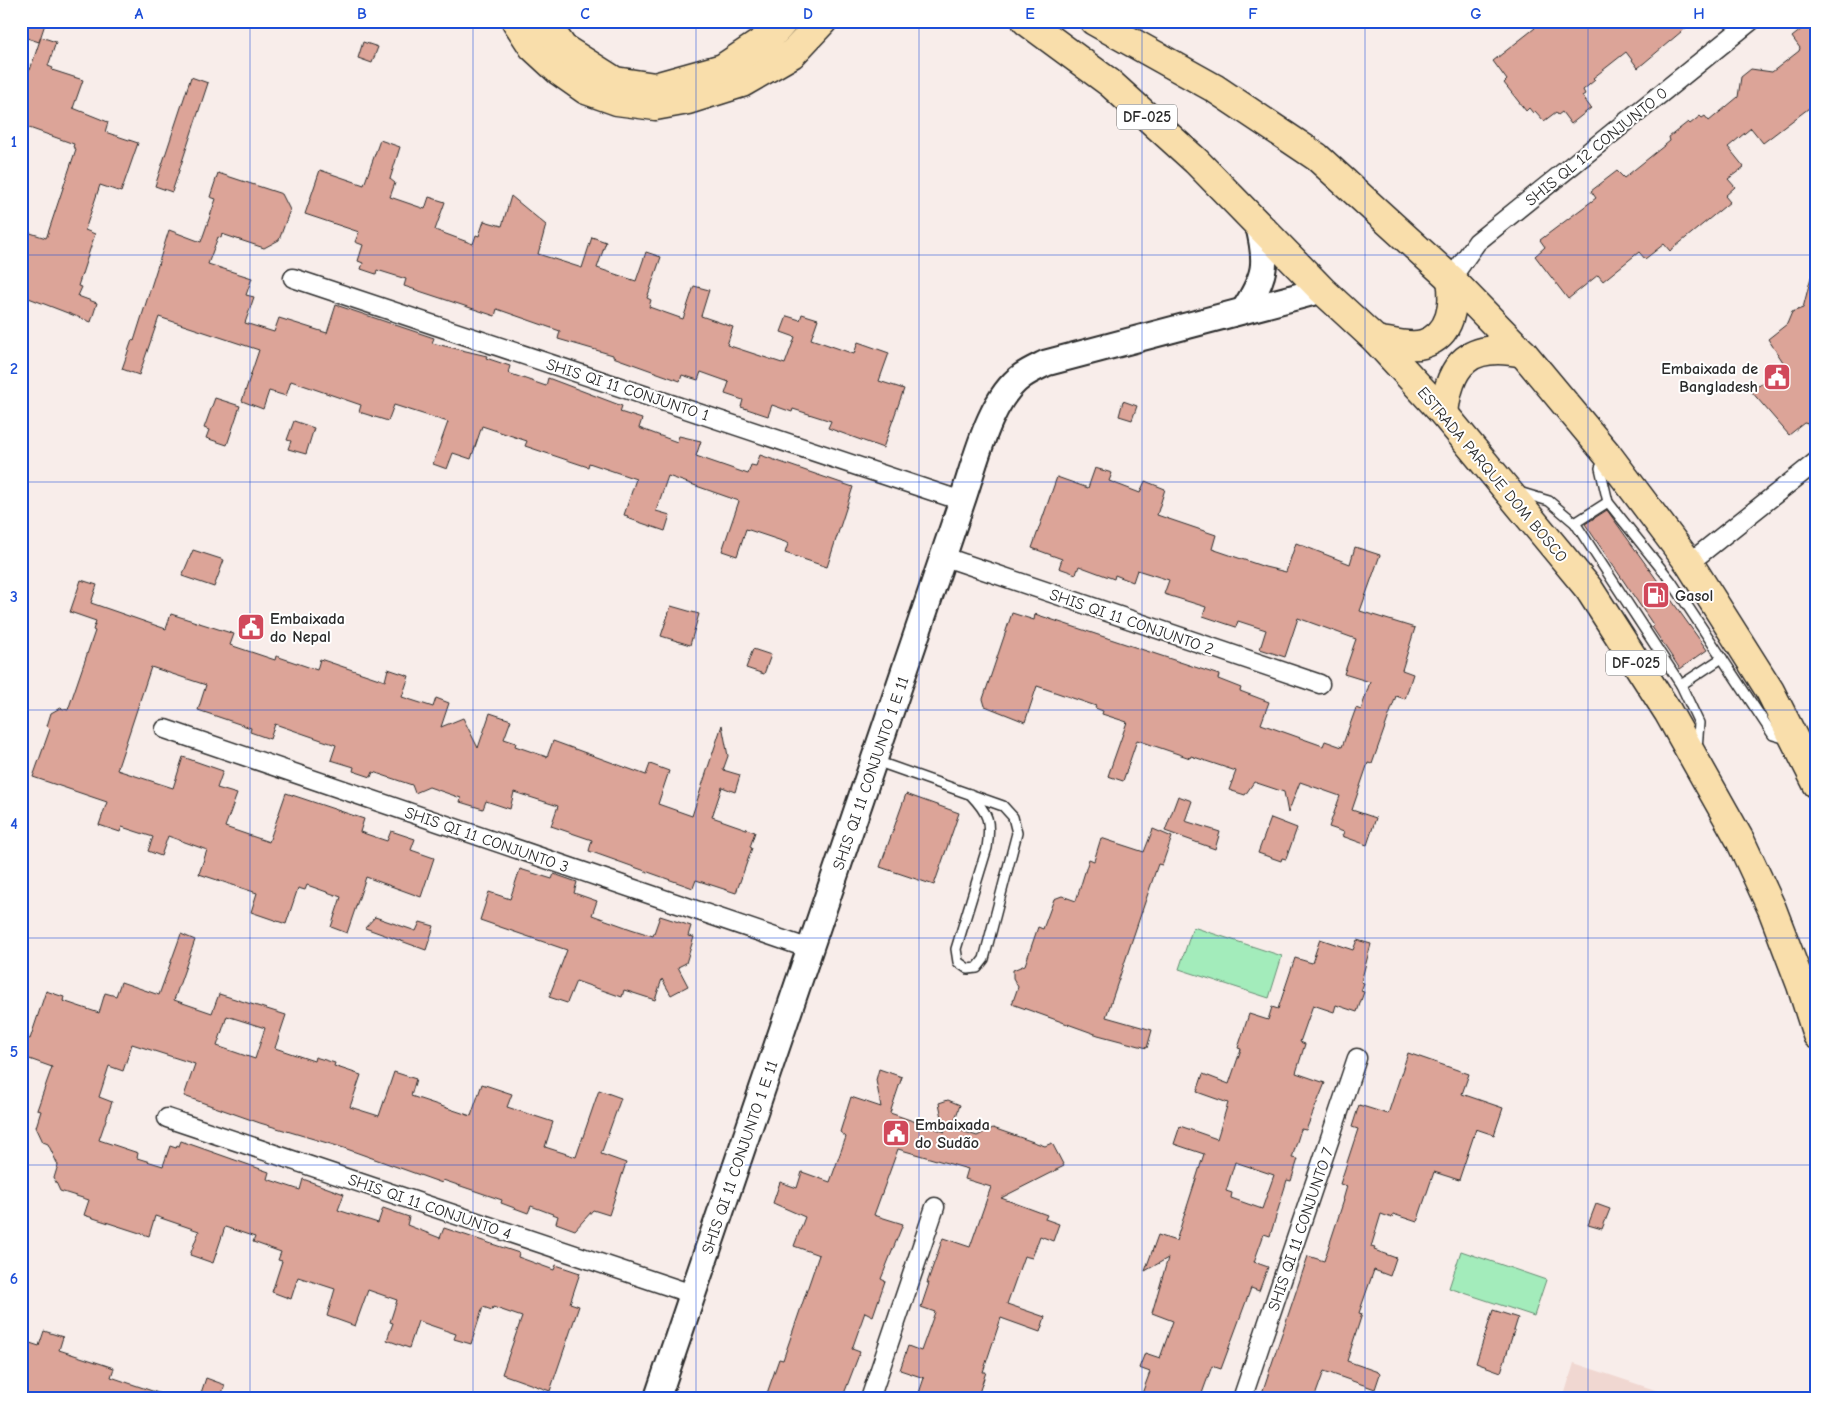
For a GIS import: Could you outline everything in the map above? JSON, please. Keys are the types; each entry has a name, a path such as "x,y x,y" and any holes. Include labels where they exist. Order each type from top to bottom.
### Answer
{"main road":[{"path":"516,21 533,47 559,71 586,90 617,101 655,106 688,100 742,83 792,54 823,21"},
{"path":"544,21 563,48 615,81 655,87 723,68 771,36 784,21"},
{"name":"ESTRADA PARQUE DOM BOSCO","path":"1026,21 1110,83 1196,161 1322,290 1376,340 1444,414 1589,589 1668,712 1740,840 1772,909 1801,985 1817,1035"},
{"path":"1094,21 1214,88"},
{"path":"1126,21 1214,88 1317,157 1451,279 1523,354 1607,454 1689,563 1770,691 1817,784"},
{"path":"1376,340 1422,344 1439,334 1448,324 1453,310 1454,296 1451,279"},
{"path":"1444,414 1446,394 1452,374 1466,359 1484,350 1505,350 1523,354"}],"street":[{"name":"SHIS QL 12 CONJUNTO 0","path":"1451,279 1477,242 1751,21"},
{"path":"1244,310 1261,282 1265,251 1258,224"},
{"name":"SHIS QI 11 CONJUNTO 1","path":"293,278 962,501"},
{"name":"SHIS QI 11 CONJUNTO 1 E 11","path":"657,1399 962,501 993,414 1004,394 1021,376 1046,363 1322,290"},
{"path":"1689,563 1817,461"},
{"name":"SHIS QI 11 CONJUNTO 2","path":"944,557 1320,684"},
{"name":"SHIS QI 11 CONJUNTO 3","path":"165,729 810,950"},
{"name":"SHIS QI 11 CONJUNTO 7","path":"1242,1399 1357,1058"},
{"name":"SHIS QI 11 CONJUNTO 4","path":"167,1118 692,1294"},
{"path":"870,1399 935,1207"}],"lane":[{"path":"1607,454 1600,468 1608,502 1671,581 1773,735 1795,741"},
{"path":"1507,488 1549,501 1575,523 1680,685 1700,722 1696,761"},
{"path":"1575,523 1608,502"},
{"path":"1680,685 1722,658"},
{"path":"875,760 970,794 1003,806 1013,817 1016,833 984,959 976,968 968,969 958,962 956,949 990,833 989,820 984,809 970,794"}],"shaded area":[{"path":"1574,1363 1682,1399 1563,1399"}],"green space":[{"path":"1193,927 1282,956 1269,998 1179,969"},
{"path":"1461,1251 1546,1280 1534,1316 1449,1288"}],"building":[{"path":"21,21 46,21 39,42 21,36"},
{"path":"1530,21 1694,21 1638,68 1626,52 1593,78 1595,80 1583,90 1585,94 1582,96 1591,108 1571,124 1562,112 1558,115 1556,112 1544,121 1535,111 1533,113 1529,108 1526,111 1504,83 1507,80 1493,61 1535,28"},
{"path":"1812,21 1817,21 1817,102 1763,143 1751,128 1728,147 1744,167 1728,179 1735,187 1725,196 1730,202 1670,251 1664,244 1645,259 1639,252 1603,281 1598,275 1568,299 1535,256 1545,247 1540,240 1596,198 1591,191 1617,171 1624,178 1670,141 1669,137 1688,122 1690,124 1700,116 1702,118 1705,116 1709,121 1738,97 1741,77 1751,69 1772,72 1799,51 1800,48 1792,37"},
{"path":"41,37 56,42 48,66 53,68 52,70 83,80 73,108 108,122 105,132 138,143 121,192 100,185 85,230 95,234 78,286 82,287 78,296 97,303 91,322 21,295 21,230 46,238 76,149 73,147 74,144 21,125 21,67 30,70"},
{"path":"363,42 378,47 372,63 358,58"},
{"path":"191,77 208,83 172,192 155,186"},
{"path":"380,140 400,147 390,179 395,183 390,197 425,209 429,197 445,202 435,230 473,244 476,235 479,236 484,221 502,226 511,196 546,225 538,254 582,268 592,237 606,242 597,268 636,281 646,252 661,257 647,298 651,300 649,307 683,319 694,286 709,290 701,316 733,327 727,345 785,364 795,337 781,332 787,316 800,320 802,314 818,319 811,339 854,354 858,342 889,353 879,381 904,389 883,448 828,428 831,421 793,409 792,412 772,405 768,416 741,407 743,400 725,394 729,382 701,372 698,380 682,375 680,381 613,357 613,355 558,339 560,331 497,309 495,316 404,286 406,279 377,270 376,274 361,269 363,263 358,261 363,245 355,242 359,232 305,214 320,170 364,185"},
{"path":"218,173 282,194 290,210 279,240 264,248 222,234 221,238 218,237 208,264 252,278 246,295 254,297 245,323 274,332 279,318 327,333 336,305 434,338 432,343 487,356 486,358 510,366 508,373 546,386 548,378 622,406 620,412 642,419 639,428 677,442 679,436 701,441 696,456 748,474 751,465 756,466 760,455 853,487 827,567 785,553 788,544 785,542 746,529 737,556 722,551 739,501 668,476 656,511 670,515 665,531 627,518 628,516 624,515 636,479 589,463 588,467 525,446 527,441 482,426 471,459 453,453 447,469 433,464 448,422 394,405 388,421 359,412 361,405 291,381 286,396 269,391 263,409 242,401 259,350 159,317 139,375 122,369 132,340 134,341 169,230 201,242 216,199 210,197"},
{"path":"1811,277 1817,277 1817,426 1804,423 1789,435 1751,391 1785,365 1768,339 1787,324 1792,312 1803,308"},
{"path":"215,398 240,406 227,445 206,438 209,430 204,428"},
{"path":"1123,401 1137,406 1132,420 1119,416"},
{"path":"294,421 314,428 306,454 288,449 291,441 287,440"},
{"path":"1095,468 1112,473 1109,481 1140,493 1145,481 1165,489 1157,515 1216,535 1212,549 1265,567 1286,572 1296,543 1350,564 1355,547 1380,555 1360,611 1415,628 1402,670 1413,674 1405,699 1396,696 1372,764 1368,763 1352,810 1376,818 1367,845 1342,836 1344,832 1329,827 1340,796 1300,782 1288,813 1284,792 1254,782 1245,795 1229,790 1236,771 1137,740 1123,781 1108,776 1127,722 1102,714 1103,711 1095,708 1096,706 1037,686 1025,722 985,706 983,699 1012,613 1034,620 1035,614 1219,675 1218,679 1241,688 1240,691 1269,702 1261,724 1323,746 1325,741 1342,747 1356,708 1361,710 1370,682 1344,674 1356,639 1298,618 1285,657 1260,649 1266,630 1238,621 1236,627 1203,616 1206,607 1164,594 1169,580 1137,570 1133,582 1115,575 1114,579 1079,566 1076,574 1059,568 1062,559 1032,548 1057,477 1088,488"},
{"path":"1607,510 1707,650 1680,669 1652,627 1654,626 1585,524"},
{"path":"193,550 224,560 214,587 182,576"},
{"path":"81,580 97,585 91,603 166,629 171,614 234,634 230,645 275,660 276,656 317,670 320,659 385,681 388,669 409,676 402,697 433,707 436,698 449,703 441,727 463,718 478,748 490,713 511,720 504,739 516,743 515,746 547,757 553,741 646,775 650,764 669,771 658,804 692,816 722,725 728,756 723,770 740,775 735,792 722,787 712,817 755,832 750,847 752,848 736,893 696,880 693,888 589,851 592,840 551,826 558,806 514,792 510,809 486,801 483,809 460,802 461,798 429,787 415,793 412,785 373,772 371,777 353,771 354,767 331,760 336,745 275,724 270,739 250,732 251,728 198,710 206,685 151,667 117,770 173,788 183,757 223,771 217,788 237,794 225,827 269,842 286,793 364,819 360,832 387,841 391,831 415,839 411,850 434,858 421,897 366,877 347,933 331,927 341,897 307,885 305,890 298,888 286,924 251,912 257,893 199,874 207,850 168,836 161,856 148,851 153,837 122,827 120,832 99,825 107,802 33,777 50,729 47,726 51,713 60,708 68,710 95,631 93,630 96,621 70,612"},
{"path":"671,606 699,614 690,645 661,636"},
{"path":"753,649 771,655 764,674 746,668"},
{"path":"906,794 959,813 934,885 880,867"},
{"path":"1178,796 1192,801 1185,821 1220,832 1215,849 1165,831"},
{"path":"1271,818 1297,828 1286,859 1282,858 1281,861 1258,853"},
{"path":"1153,829 1172,837 1162,865 1158,864 1106,1017 1152,1030 1147,1048 1098,1035 1012,1004 1018,987 1013,978 1013,970 1025,965 1038,927 1043,929 1054,899 1062,896 1076,901 1089,859 1094,861 1101,838 1144,852"},
{"path":"520,869 552,879 554,874 577,882 574,893 597,901 592,915 631,929 653,936 660,916 691,926 688,936 694,937 686,963 678,967 688,986 671,995 662,979 655,1000 624,990 622,997 576,981 567,1003 549,997 567,950 480,920 489,892 510,899"},
{"path":"375,917 416,931 420,922 434,926 426,950 365,928"},
{"path":"181,934 195,940 174,1000 212,1013 219,994 286,1015 275,1048 314,1061 315,1057 335,1063 334,1066 361,1075 350,1107 379,1116 394,1072 416,1079 411,1096 471,1116 482,1084 512,1094 507,1107 553,1122 545,1147 576,1157 599,1090 621,1098 601,1154 626,1163 609,1215 593,1210 575,1230 556,1223 558,1216 531,1206 528,1213 501,1203 502,1200 443,1180 442,1183 344,1148 260,1123 184,1096 195,1064 132,1044 123,1071 109,1066 99,1097 112,1102 99,1140 138,1153 137,1158 163,1166 170,1146 176,1148 181,1141 269,1172 267,1179 300,1190 303,1179 344,1194 338,1210 378,1223 383,1208 409,1217 407,1225 440,1238 444,1228 519,1253 518,1257 554,1270 556,1265 580,1273 570,1303 579,1306 550,1391 502,1374 522,1317 493,1307 492,1310 483,1307 471,1344 454,1339 456,1334 418,1321 409,1348 387,1340 393,1323 390,1322 397,1300 368,1290 355,1326 327,1316 335,1289 298,1277 291,1299 272,1292 282,1261 278,1260 281,1252 253,1242 255,1237 225,1227 213,1263 190,1255 199,1231 155,1216 149,1236 84,1215 89,1200 60,1191 54,1178 58,1165 48,1144 43,1142 36,1127 41,1111 37,1110 52,1067 21,1056 25,1037 30,1039 46,991 64,997 63,1001 99,1013 105,993 116,996 121,982 159,995","holes":["227,1016 265,1028 255,1059 217,1046"]},
{"path":"1320,939 1353,950 1357,940 1371,944 1361,982 1364,983 1361,991 1364,992 1357,1012 1336,1005 1334,1012 1313,1005 1300,1042 1305,1044 1296,1073 1325,1083 1306,1130 1301,1129 1292,1158 1298,1159 1291,1181 1287,1180 1270,1236 1264,1234 1254,1262 1268,1267 1259,1291 1251,1288 1221,1369 1212,1366 1200,1399 1140,1399 1150,1372 1139,1368 1145,1353 1160,1358 1173,1321 1152,1313 1168,1258 1145,1271 1158,1235 1176,1241 1204,1154 1174,1144 1180,1126 1217,1139 1228,1103 1197,1092 1203,1074 1229,1084 1241,1049 1238,1048 1249,1014 1268,1020 1272,1007 1278,1009 1295,958 1312,963","holes":["1235,1162 1274,1175 1262,1209 1231,1198 1232,1193 1226,1191"]},
{"path":"1408,1053 1469,1074 1462,1094 1503,1108 1494,1135 1476,1129 1459,1180 1434,1172 1417,1222 1393,1214 1392,1218 1381,1214 1371,1247 1375,1248 1374,1250 1396,1258 1390,1276 1374,1270 1359,1313 1362,1314 1347,1361 1380,1374 1375,1389 1324,1371 1314,1399 1260,1399 1308,1256 1324,1261 1344,1200 1347,1186 1340,1184 1358,1129 1352,1127 1359,1105 1388,1114"},
{"path":"879,1069 902,1077 890,1113 945,1132 939,1103 948,1100 960,1105 952,1128 977,1136 993,1128 1045,1146 1052,1143 1064,1166 1001,1198 1047,1215 1045,1219 1059,1224 1053,1241 1040,1236 1032,1258 1024,1256 1007,1304 1045,1317 1040,1332 1001,1318 983,1372 986,1372 977,1399 917,1399 924,1378 900,1370 908,1346 921,1351 935,1312 921,1307 929,1283 927,1283 943,1238 970,1247 991,1187 965,1179 968,1169 898,1149 874,1215 903,1224 881,1279 885,1281 873,1316 865,1312 852,1349 860,1352 842,1399 765,1399 779,1359 783,1360 819,1255 794,1246 805,1217 773,1203 780,1182 797,1188 802,1172 830,1182 846,1137 840,1132 851,1097 881,1107 876,1080"},
{"path":"1596,1204 1610,1209 1602,1229 1588,1225"},
{"path":"1493,1310 1518,1318 1501,1372 1476,1363"},
{"path":"44,1331 63,1337 59,1350 114,1368 111,1377 167,1396 167,1399 21,1399 21,1340 39,1346"},
{"path":"206,1378 225,1385 220,1399 199,1399"}],"place":[{"name":"Embaixada de Bangladesh","path":"1777,377"},
{"name":"Gasol","path":"1656,595"},
{"name":"Embaixada do Nepal","path":"251,627"},
{"name":"Embaixada do Sudão","path":"896,1133"}]}
